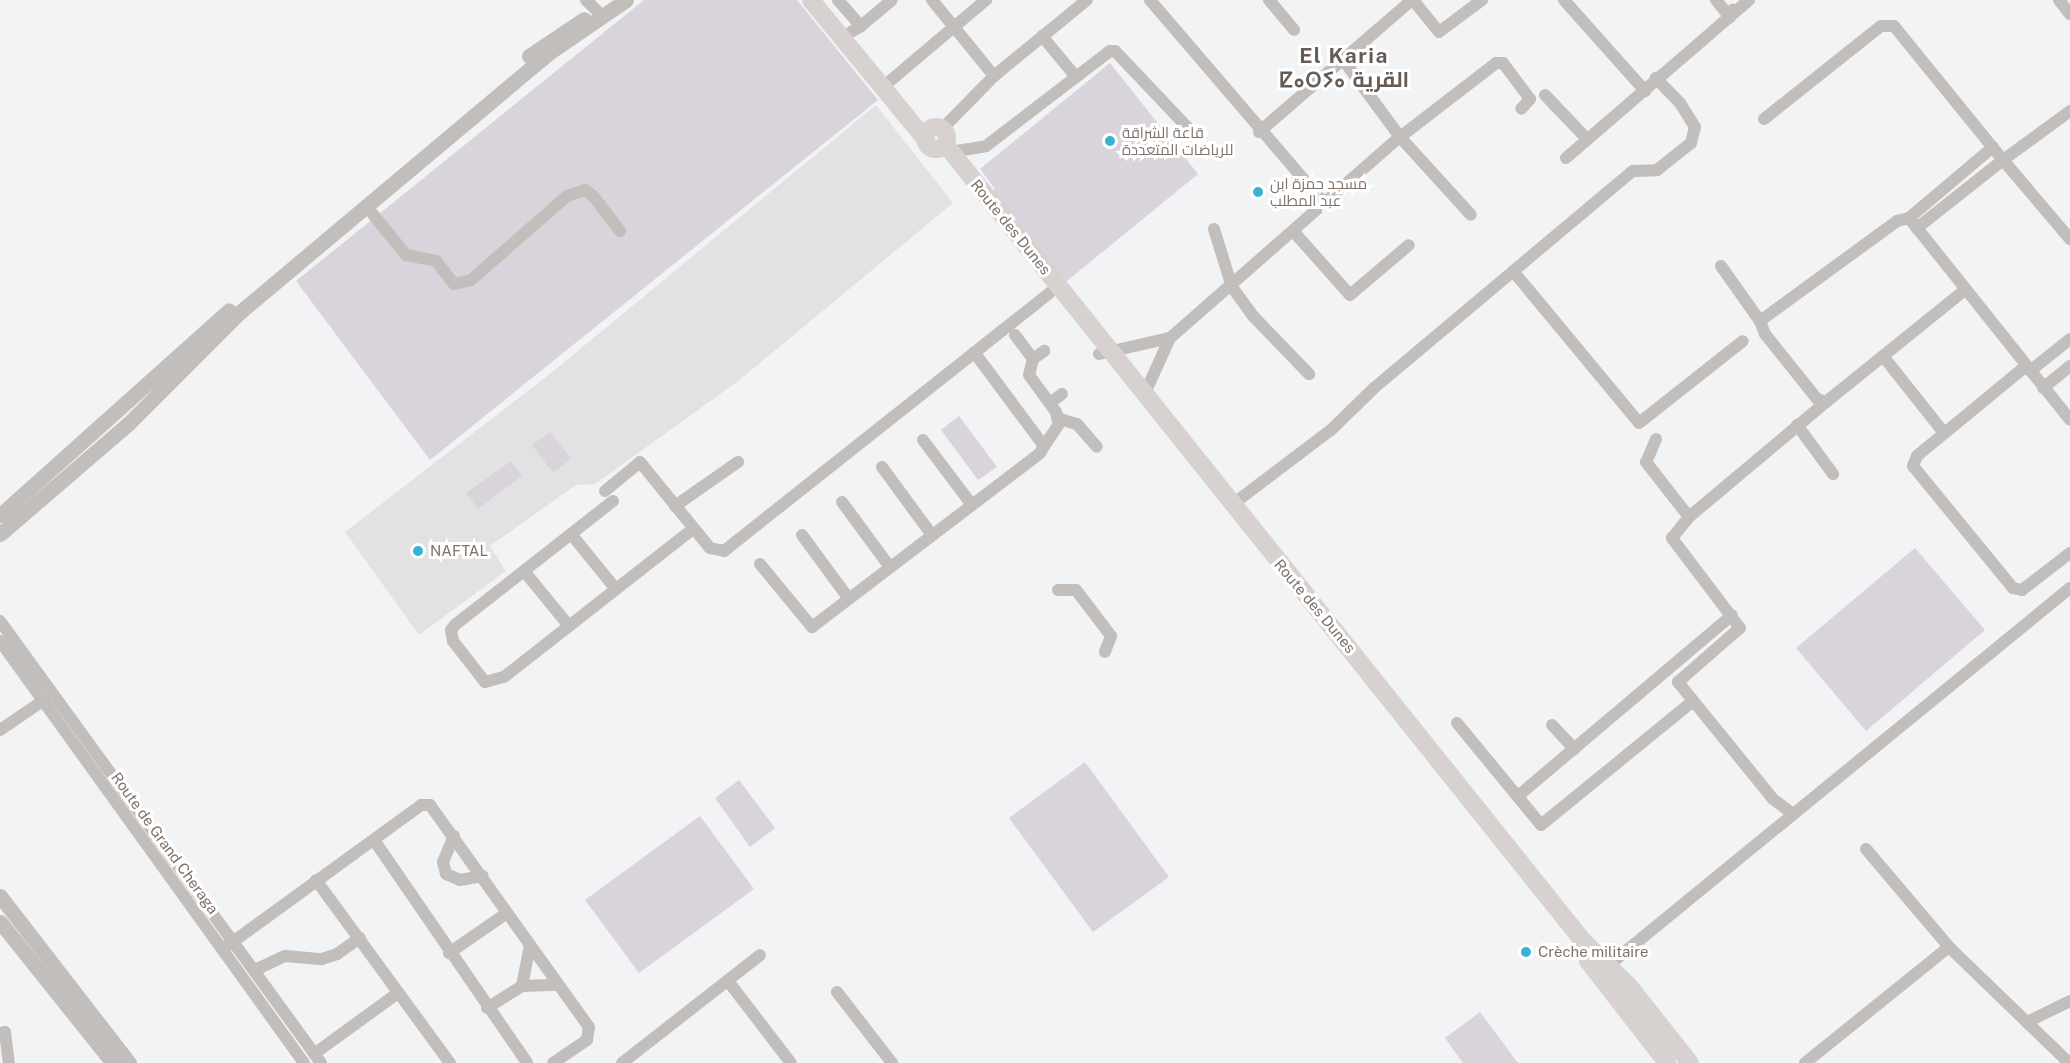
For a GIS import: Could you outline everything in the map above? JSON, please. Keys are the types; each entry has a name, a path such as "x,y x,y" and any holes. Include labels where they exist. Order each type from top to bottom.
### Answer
{"main road":[{"name":"Route des Dunes","path":"811,0 938,140 1050,293 1144,393 1603,970 1667,1063"},
{"name":"Route des Dunes","path":"826,0 856,29 890,81 1104,352 1603,970 1629,986 1690,1063"}],"street":[{"path":"0,516 172,359 530,56 592,6 610,0"},
{"path":"0,534 128,424 240,312 550,52 626,0"},
{"path":"838,0 856,29 892,0"},
{"path":"932,0 994,76"},
{"path":"890,81 986,0"},
{"path":"938,140 994,76 1087,0"},
{"path":"1150,0 1260,132 1324,203"},
{"path":"1269,0 1293,30"},
{"path":"1260,132 1413,0 1438,32 1482,0"},
{"path":"1564,0 1645,91"},
{"path":"1716,0 1730,17"},
{"path":"1730,17 1737,0"},
{"path":"1566,158 1749,0"},
{"path":"2059,0 2070,14"},
{"path":"1764,118 1888,23 2070,239"},
{"path":"1042,36 1076,77"},
{"path":"938,140 986,146 1110,51 1116,51 1187,127"},
{"path":"1344,61 1400,137 1471,215"},
{"path":"1144,393 1170,338 1232,287 1400,137 1500,62 1531,101 1521,109"},
{"path":"1233,504 1330,430 1633,171 1657,170 1690,143 1695,127 1680,102 1656,78"},
{"path":"1545,95 1587,139"},
{"path":"1760,321 1897,221 1913,223 2070,111"},
{"path":"1913,223 1993,147"},
{"path":"367,207 406,255 436,261 453,284 471,280 567,196 585,190 594,196 620,231"},
{"path":"1913,223 2070,420"},
{"path":"1214,229 1232,287 1253,316 1309,374"},
{"path":"1294,232 1350,295 1409,245"},
{"path":"1721,266 1760,321 1765,334 1817,399 1826,402"},
{"path":"1514,271 1639,423 1743,341"},
{"path":"1793,814 1773,799 1678,682 1740,628 1672,538 1689,517 1797,425 1965,290"},
{"path":"693,529 498,681 485,682 476,674 453,641 451,630 571,534 640,462 693,529 715,551 734,546 1050,293"},
{"path":"1015,335 1033,359"},
{"path":"1104,352 1170,338"},
{"path":"2070,339 2028,368 1944,433 1917,456 1913,466 2013,588 2022,590 2070,553"},
{"path":"1044,351 1033,359 1029,375 1058,418 1077,424 1097,447"},
{"path":"974,352 1044,446"},
{"path":"1883,356 1944,433"},
{"path":"2043,388 2070,366"},
{"path":"1050,404 1062,394"},
{"path":"760,564 812,627 972,505 1044,446 1053,437 1058,418"},
{"path":"1797,425 1833,474"},
{"path":"1656,439 1646,462 1689,517"},
{"path":"923,440 972,505"},
{"path":"675,506 738,462"},
{"path":"882,467 932,535"},
{"path":"842,502 890,567"},
{"path":"571,534 615,588"},
{"path":"802,535 849,599"},
{"path":"524,571 569,626"},
{"path":"1603,970 2070,588"},
{"path":"1058,590 1076,590 1083,599 1111,636 1105,652"},
{"path":"1518,796 1732,615"},
{"path":"1,620 318,1058 398,993"},
{"name":"Route de Grand Cheraga","path":"0,641 304,1063"},
{"path":"0,730 44,700"},
{"path":"1457,723 1540,825 1692,702"},
{"path":"1552,725 1574,749"},
{"path":"223,949 424,804 432,806 590,1032 587,1040 554,1063"},
{"path":"454,836 443,862 446,874 460,880 483,876"},
{"path":"374,840 449,953 527,1063"},
{"path":"1866,849 1949,947 2069,1063"},
{"path":"316,880 450,1063"},
{"path":"0,896 129,1063"},
{"path":"449,953 507,913"},
{"path":"0,921 112,1063"},
{"path":"255,970 285,956 314,960 330,957 360,938"},
{"path":"522,986 530,945"},
{"path":"1805,1063 1949,947"},
{"path":"622,1063 760,955"},
{"path":"728,981 791,1063"},
{"path":"487,1008 522,986 558,985"},
{"path":"837,992 892,1063"},
{"path":"2027,1022 2070,1001"},
{"path":"0,1033 5,1032 9,1063"}],"shaded area":[{"path":"644,0 797,0 878,100 430,460 296,281"},
{"path":"1110,63 1198,174 1062,285 991,191 995,189 980,169"},
{"name":"NAFTAL","path":"876,105 953,203 737,382 595,484 576,485 490,546 506,571 419,635 345,532 551,373"},
{"path":"959,416 997,467 978,480 941,430"},
{"path":"550,432 571,459 553,473 532,445"},
{"path":"511,461 522,476 478,509 466,493"},
{"path":"1915,548 1985,630 1866,731 1796,648"},
{"path":"1085,762 1169,877 1093,932 1009,818"},
{"path":"739,780 775,828 750,847 715,798"},
{"path":"700,816 754,889 639,973 585,900"},
{"path":"1480,1012 1518,1063 1463,1063 1445,1038"}],"place":[{"name":"قاعة الشراقة للرياضات المتعددة","path":"1110,141"},
{"name":"مسجد حمزة ابن عبد المطلب","path":"1258,192"},
{"name":"NAFTAL","path":"418,551"},
{"name":"Crèche militaire","path":"1526,952"}],"district":[{"name":"El Karia ⵇⴰⵔⵢⴰ القرية","path":"1344,68"}]}
